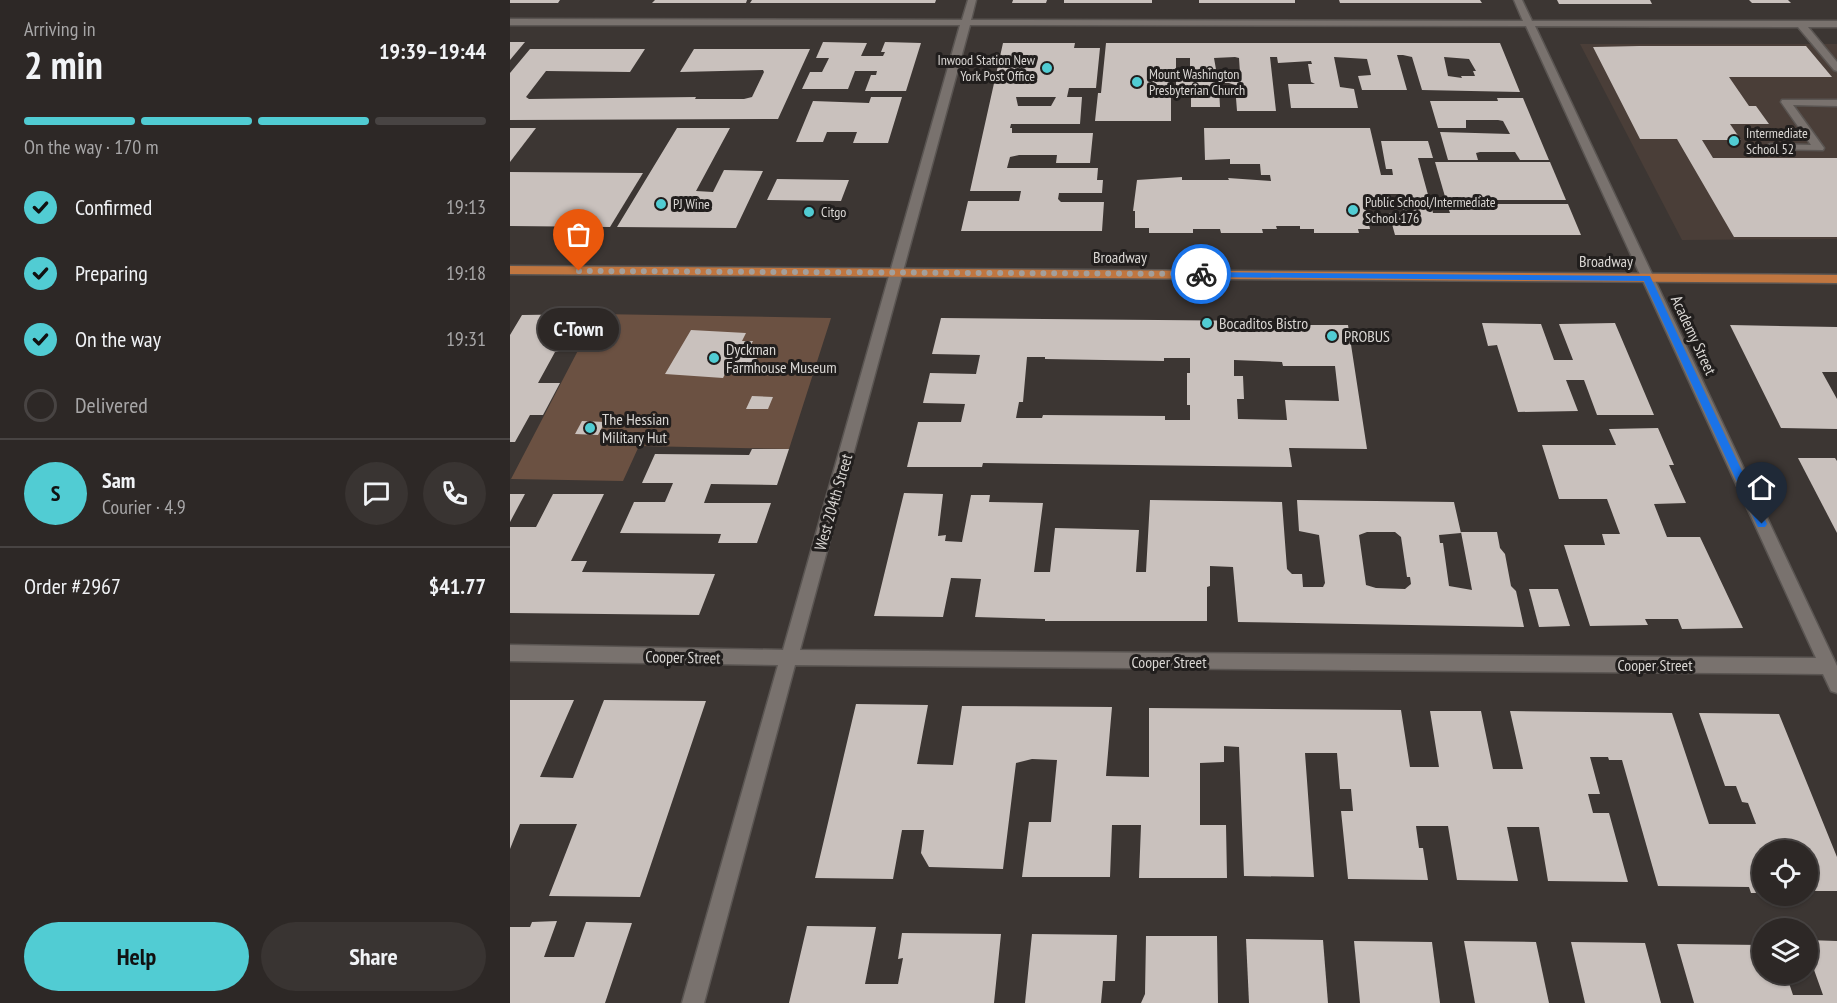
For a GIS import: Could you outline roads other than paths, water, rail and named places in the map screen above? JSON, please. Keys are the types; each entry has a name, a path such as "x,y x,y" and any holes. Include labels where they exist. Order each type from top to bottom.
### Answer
{"main road":[{"name":"Broadway","path":"510,270 1837,279"}],"street":[{"name":"West 204th Street","path":"693,1003 972,0"},
{"name":"Academy Street","path":"1518,0 1837,686"},
{"path":"510,22 1837,24"},
{"path":"1801,24 1837,68"},
{"path":"1770,147 1819,148 1786,102 1837,103"},
{"name":"Cooper Street","path":"510,653 790,658 1828,666"}],"place":[{"name":"Inwood Station New York Post Office","path":"1047,68"},
{"name":"Mount Washington Presbyterian Church","path":"1137,82"},
{"name":"Intermediate School 52","path":"1734,141"},
{"name":"PJ Wine","path":"661,204"},
{"name":"Public School/Intermediate School 176","path":"1353,210"},
{"name":"Citgo","path":"809,212"},
{"name":"C-Town","path":"579,271"},
{"name":"Bocaditos Bistro","path":"1207,323"},
{"name":"PROBUS","path":"1332,336"},
{"name":"Dyckman Farmhouse Museum","path":"714,358"},
{"name":"The Hessian Military Hut","path":"590,428"}]}
